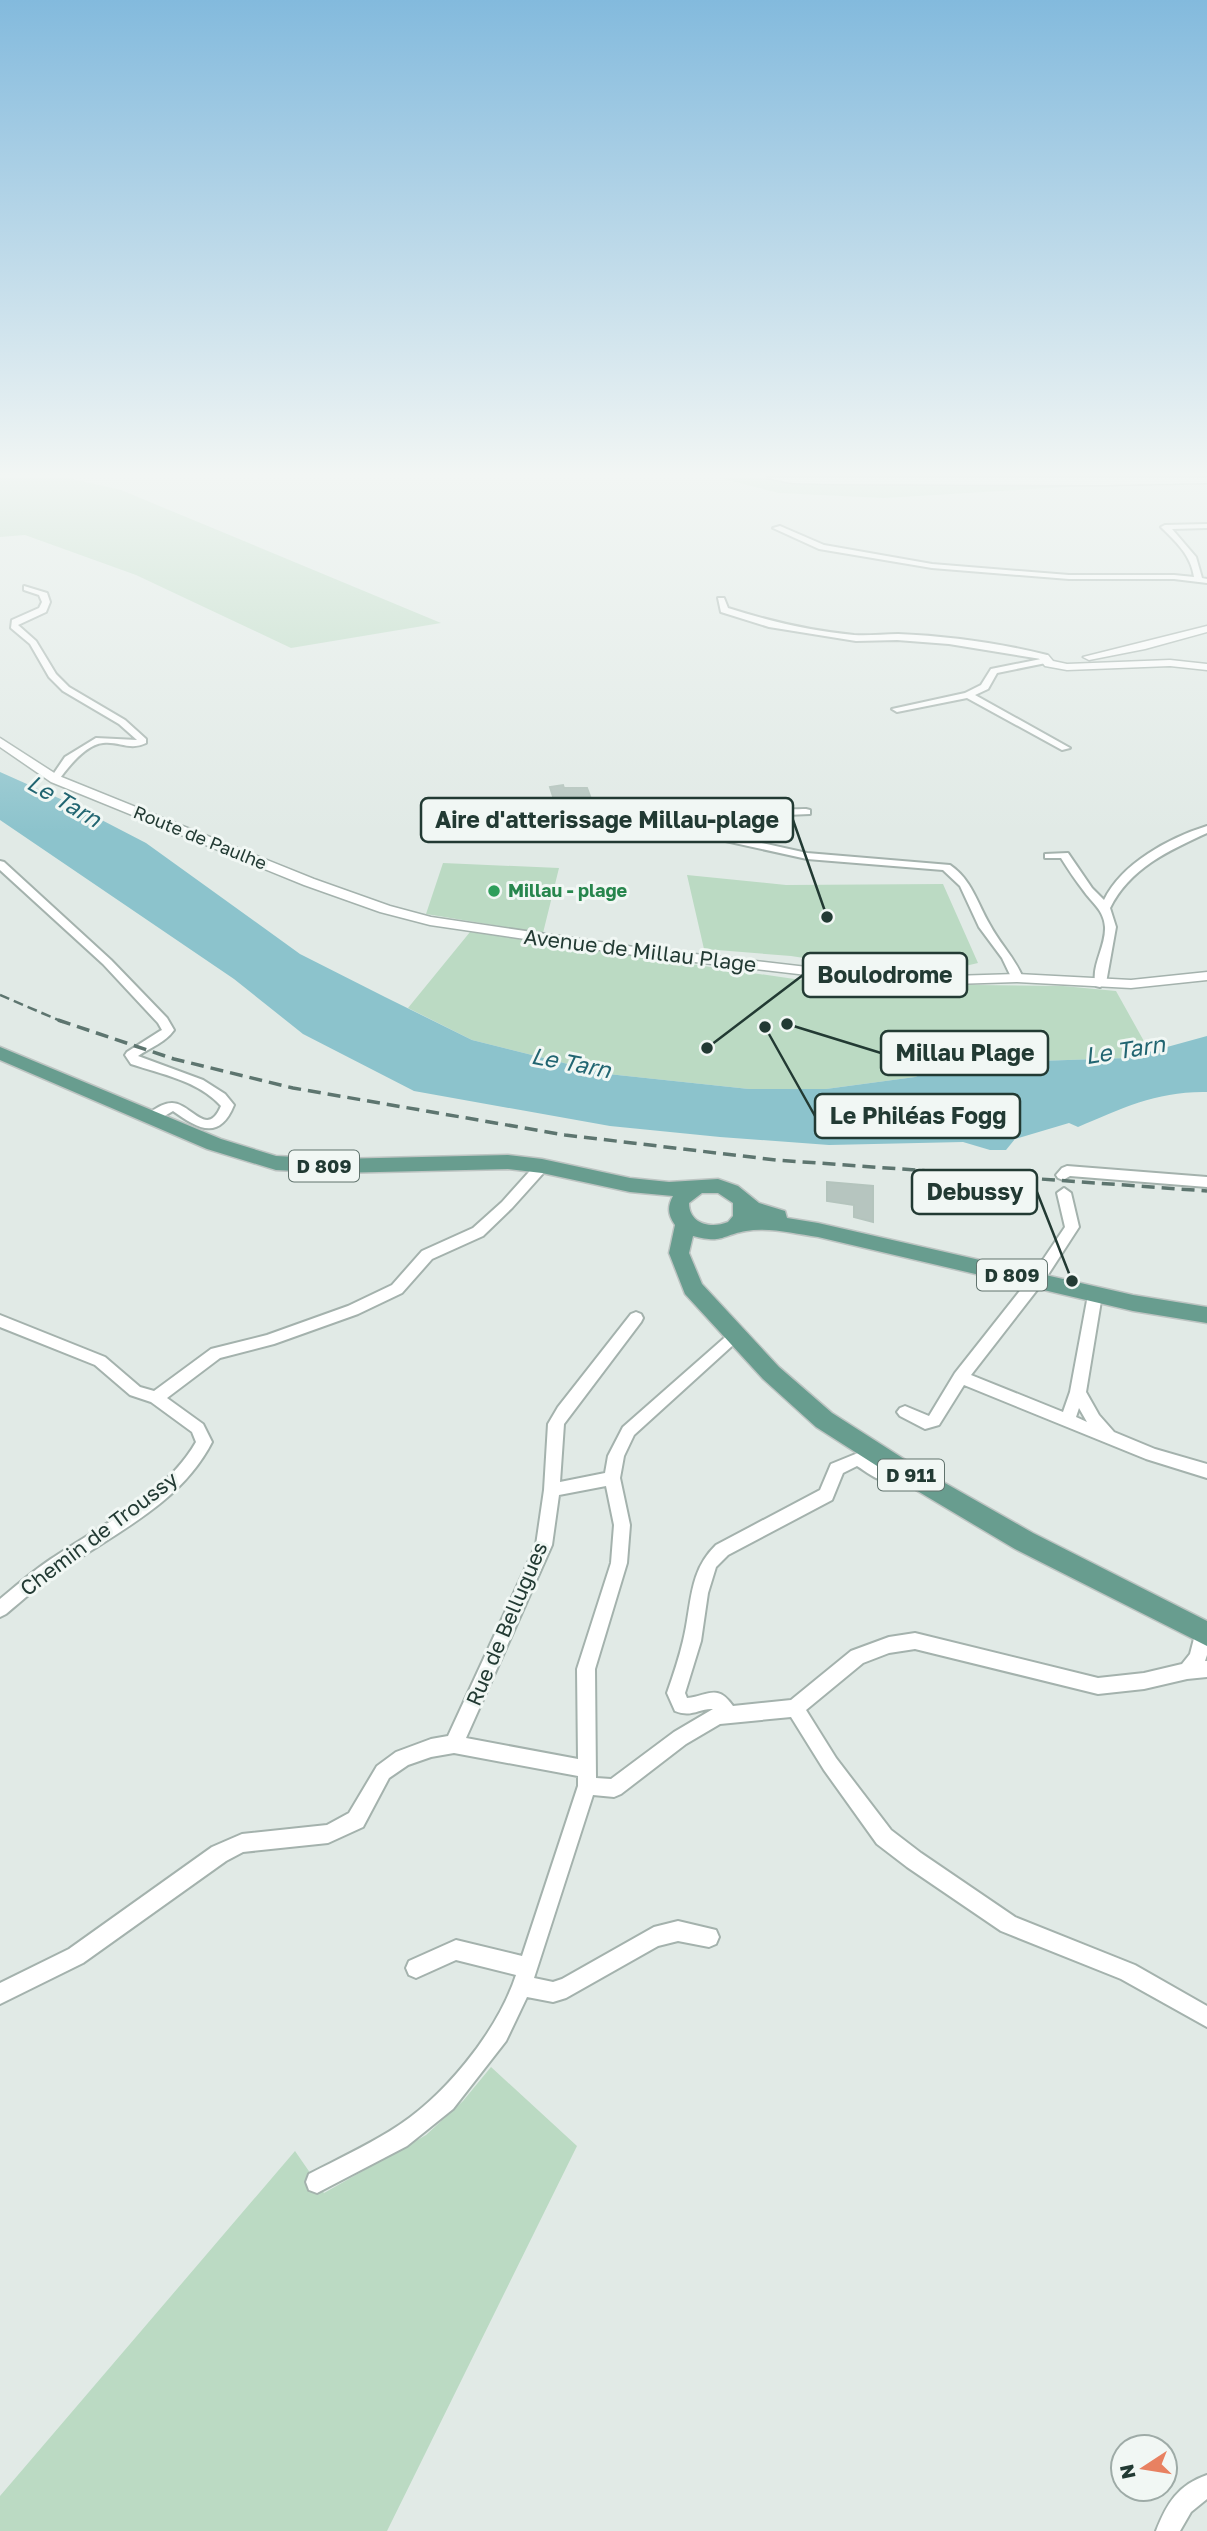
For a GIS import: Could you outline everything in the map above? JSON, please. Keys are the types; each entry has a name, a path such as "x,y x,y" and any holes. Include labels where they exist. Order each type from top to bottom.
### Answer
{"main road":[{"name":"D 809","path":"0,1044 35,1066"},
{"name":"D 809","path":"0,1053 237,1153 275,1163 314,1166 508,1161 630,1185 669,1189 697,1187"},
{"name":"D 809","path":"630,1185 660,1197 682,1217"},
{"path":"711,1185 725,1188 737,1195 743,1203 744,1216 739,1224 726,1231 710,1233 696,1230 682,1217 683,1196 697,1187 711,1185"},
{"name":"D 809","path":"743,1203 818,1230"},
{"name":"D 911","path":"682,1217 679,1253 685,1271 703,1300 796,1397 864,1447 1024,1541 1205,1633"},
{"name":"D 809","path":"739,1224 766,1223 818,1230 1095,1295 1207,1315"},
{"path":"685,1271 692,1247 710,1233"}],"street":[{"path":"44,596 46,602 43,610 15,622 14,626 33,643 52,675 66,689 122,722 143,741 137,745 127,745 104,738 99,740 68,758 55,779"},
{"path":"721,600 724,610 730,614 769,624 856,638 897,637 975,644 1046,659 1053,666 1158,663 1207,667"},
{"path":"897,709 968,695 985,687 994,671 1034,660 1101,655 1207,629"},
{"path":"968,695 1065,748"},
{"name":"Route de Paulhe","path":"0,742 55,779 275,869 410,916"},
{"path":"806,812 684,816 659,820 660,824 807,856 946,867 956,873 966,888 983,923 1012,960 1017,978"},
{"path":"1105,908 1118,885 1143,862 1207,829"},
{"path":"1049,856 1064,855 1112,920 1113,933 1099,968 1100,983"},
{"path":"0,864 107,962 163,1021 168,1030 164,1037 138,1049 131,1055 135,1061 203,1086 221,1095 228,1105 224,1117 214,1124 201,1125 175,1106 164,1107 151,1118"},
{"name":"Avenue de Millau Plage","path":"410,916 556,941 837,975 919,981 1017,978 1100,983 1161,982 1207,976"},
{"path":"156,1398 216,1353 269,1340 353,1310 397,1289 427,1255 478,1232 542,1166"},
{"path":"1063,1175 1068,1171 1207,1182"},
{"path":"905,1412 925,1423 934,1421 960,1377 1037,1281 1072,1227 1064,1193"},
{"path":"1067,1420 1078,1392 1095,1295"},
{"name":"Rue de Bellugues","path":"454,1744 544,1545 552,1490 556,1424 636,1318"},
{"name":"Chemin de Troussy","path":"0,1321 100,1361 135,1391 156,1398 198,1427 204,1442 199,1456 165,1489 107,1532 54,1565 0,1609"},
{"path":"317,2182 399,2138 446,2102 499,2034 525,1977 587,1778 586,1669 619,1563 622,1525 612,1478 615,1456 628,1431 712,1354 736,1336"},
{"path":"960,1377 1109,1437 1207,1471"},
{"path":"1078,1392 1094,1419 1109,1437"},
{"path":"727,1713 721,1702 716,1700 688,1707 681,1705 676,1693 692,1641 700,1593 709,1563 722,1550 826,1495 833,1485 833,1471 839,1464 858,1459 886,1475"},
{"path":"552,1490 612,1478"},
{"path":"1187,1671 1198,1657 1205,1633"},
{"path":"0,1994 76,1956 219,1854 242,1843 328,1834 356,1820 383,1772 402,1758 431,1748 454,1744 587,1778 614,1788 680,1738 717,1716 795,1708 857,1657 889,1645 915,1641 1098,1686 1144,1681 1207,1669"},
{"path":"795,1708 830,1764 884,1837 914,1860 1007,1924 1128,1972 1207,2017"},
{"path":"416,1968 456,1950 525,1977 553,1992 566,1988 654,1937 678,1931 709,1937"},
{"path":"1168,2531 1175,2512 1196,2490 1207,2487"}],"green space":[{"path":"181,596 376,596 441,623 291,648"},
{"name":"Millau - plage","path":"443,863 559,868 543,933 426,914"},
{"path":"687,875 786,885 943,884 978,963 948,970 888,971 791,956 704,949"},
{"path":"470,932 849,987 895,984 1063,986 1116,991 1150,1052 1127,1058 948,1064 915,1077 826,1089 749,1089 608,1074 472,1040 408,1008"},
{"path":"491,2067 577,2146 387,2531 0,2531 0,2496 295,2151 324,2193 426,2135 463,2101"}],"water":[{"name":"Le Tarn","path":"0,772 65,801 146,843 300,954 472,1040 608,1074 749,1089 826,1089 915,1077 948,1064 1127,1058 1207,1036 1207,1092 1172,1094 1156,1098 1125,1107 1078,1127 1069,1123 1015,1139 1006,1150 990,1150 963,1142 829,1145 610,1126 414,1091 303,1034 234,979 0,820"}],"building":[{"path":"563,785 564,788 587,788 594,807 571,809 570,805 556,806 550,787"},
{"path":"827,1182 873,1186 873,1222 854,1217 854,1205 827,1201"}],"railway":[{"path":"0,995 60,1021"},
{"path":"60,1021 174,1059 293,1088 565,1135 776,1160 1207,1191"}],"place":[{"name":"Millau - plage","path":"494,891"},
{"name":"Aire d'atterissage Millau-plage","path":"827,917"},
{"name":"Millau Plage","path":"787,1024"},
{"name":"Le Philéas Fogg","path":"765,1027"},
{"name":"Boulodrome","path":"707,1048"},
{"name":"Debussy","path":"1072,1281"}]}
